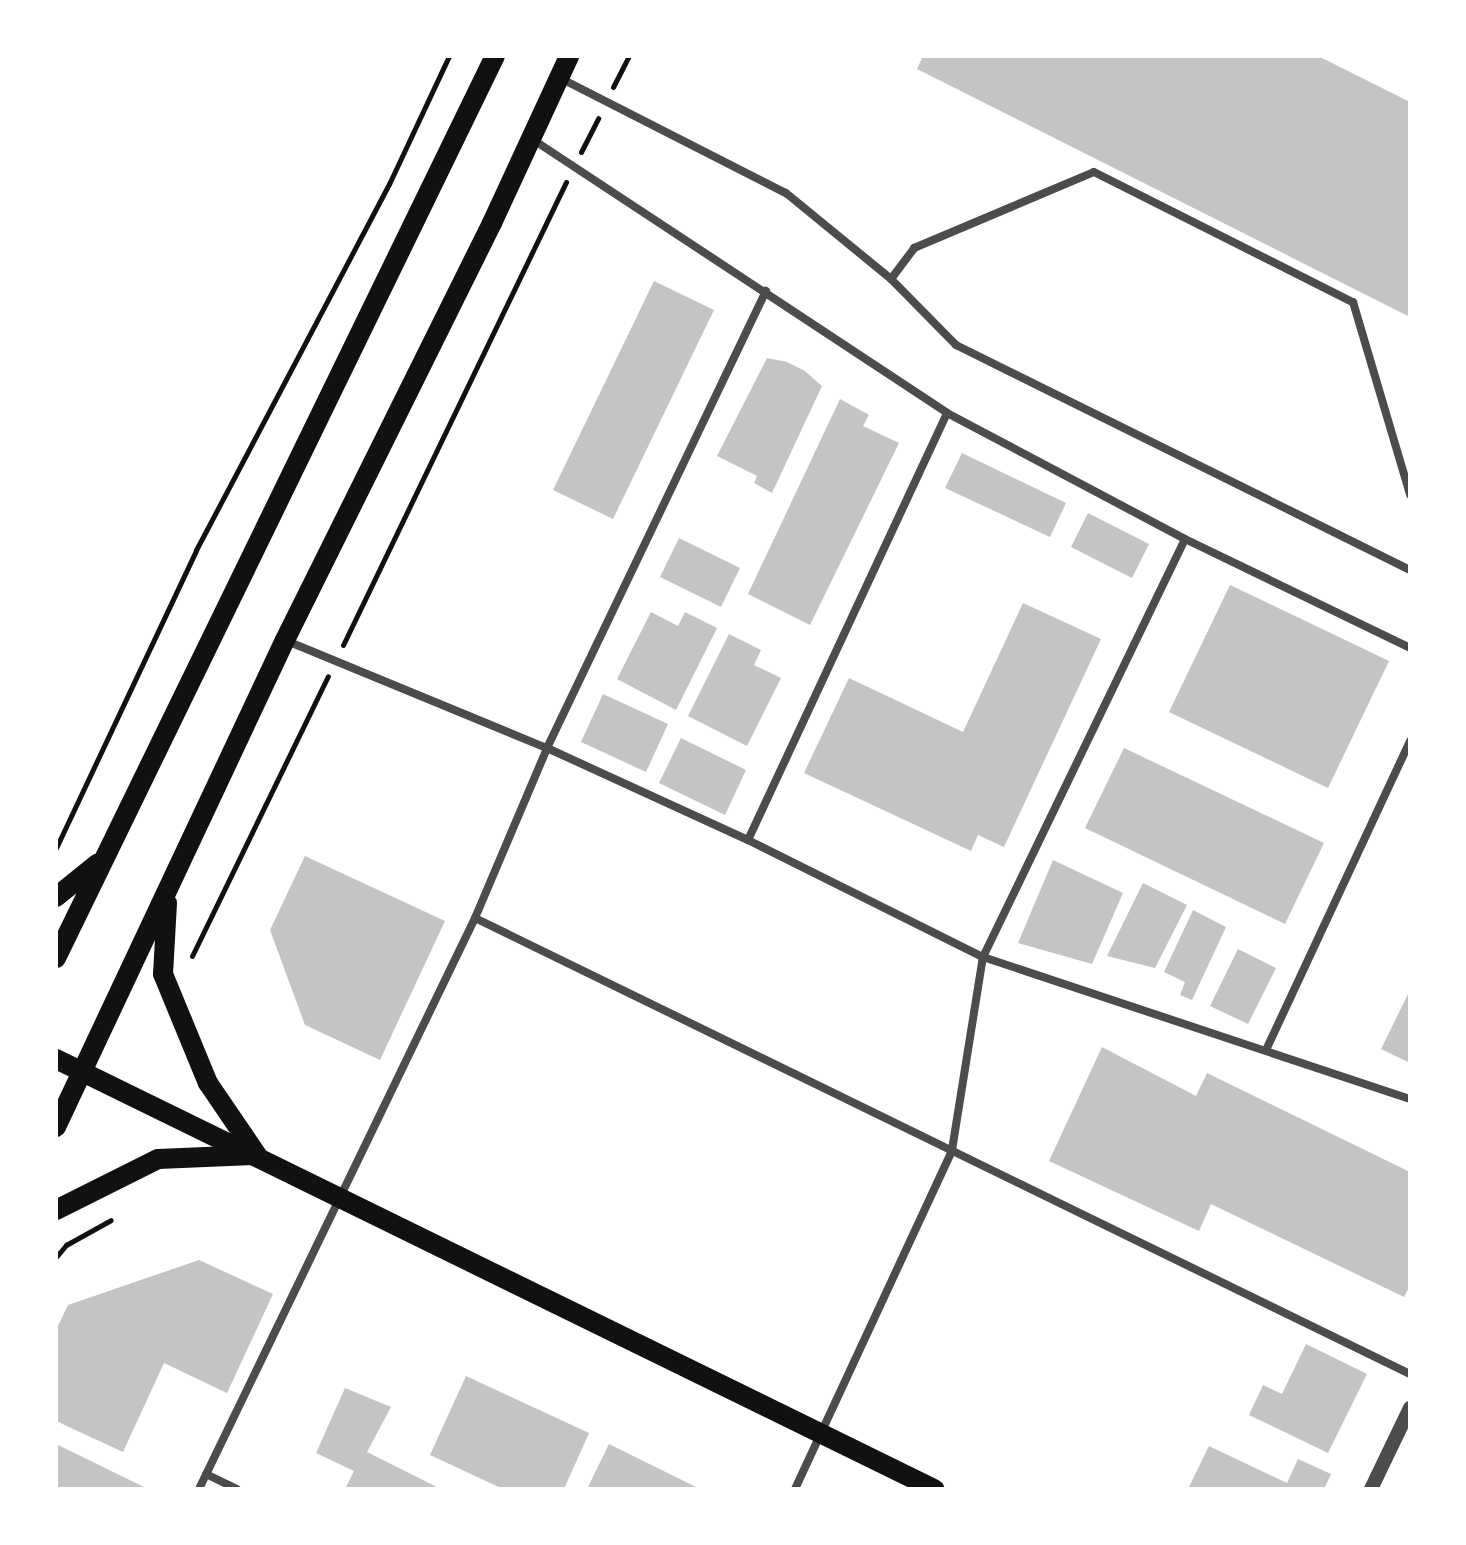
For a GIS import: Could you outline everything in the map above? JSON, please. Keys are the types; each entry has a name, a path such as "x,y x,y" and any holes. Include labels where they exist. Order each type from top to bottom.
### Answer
{"main road":[{"path":"56,958 495,56"},
{"path":"56,1127 285,640 569,56"},
{"path":"56,897 104,859"},
{"path":"167,891 163,974 208,1083 257,1155"},
{"path":"56,1059 340,1195 934,1489"},
{"path":"56,1210 158,1159 257,1155"}],"street":[{"path":"559,78 786,193 891,279 956,345 1410,570"},
{"path":"531,139 947,413 1185,539 1410,648"},
{"path":"891,279 914,248 1094,172 1353,302 1410,495"},
{"path":"199,1489 475,918 547,748 766,291"},
{"path":"748,840 947,413"},
{"path":"795,1489 952,1150 983,957 1185,539"},
{"path":"285,640 547,748 748,840 983,957 1410,1099"},
{"path":"1266,1050 1410,741"},
{"path":"475,918 1410,1374"},
{"path":"1371,1489 1410,1408"},
{"path":"206,1474 237,1489"}],"path":[{"path":"56,848 196,550 389,184 449,56"},
{"path":"192,956 629,56"},
{"path":"56,1257 66,1245 111,1220"}],"building":[{"path":"923,56 1318,56 1410,102 1410,317 917,69"},
{"path":"654,281 714,310 613,519 553,490"},
{"path":"767,358 787,362 805,371 822,386 772,493 754,483 757,476 717,456"},
{"path":"840,399 869,415 863,426 899,443 810,625 748,594"},
{"path":"962,453 1066,503 1050,537 945,488"},
{"path":"1088,513 1149,544 1132,578 1071,547"},
{"path":"679,538 740,568 721,607 660,577"},
{"path":"1230,585 1389,661 1328,788 1169,712"},
{"path":"1023,603 1101,639 1004,847 978,835 971,851 804,773 849,678 963,732"},
{"path":"651,612 678,626 685,612 717,628 676,710 617,679"},
{"path":"729,634 761,650 754,665 781,678 747,746 688,716"},
{"path":"603,694 668,724 646,772 581,742"},
{"path":"681,738 746,770 725,815 659,783"},
{"path":"1124,748 1324,843 1285,924 1085,828"},
{"path":"305,856 445,921 380,1060 305,1025 270,930"},
{"path":"1053,860 1123,893 1092,964 1018,943"},
{"path":"1143,883 1187,905 1155,968 1107,956"},
{"path":"1193,910 1226,927 1192,1000 1180,995 1185,982 1164,972"},
{"path":"1238,949 1276,968 1248,1024 1210,1006"},
{"path":"1410,990 1410,1063 1381,1049"},
{"path":"1102,1047 1196,1096 1207,1073 1410,1172 1410,1286 1404,1297 1211,1204 1199,1231 1049,1161"},
{"path":"199,1260 273,1294 227,1393 164,1363 123,1452 56,1421 56,1330 68,1305"},
{"path":"1306,1344 1367,1374 1328,1453 1249,1415 1263,1385 1282,1394"},
{"path":"466,1376 589,1433 564,1489 503,1489 430,1455"},
{"path":"345,1388 391,1407 367,1452 441,1489 345,1489 354,1471 316,1453"},
{"path":"56,1444 144,1487 143,1489 56,1489"},
{"path":"609,1444 700,1489 587,1489"},
{"path":"1209,1446 1287,1483 1298,1459 1331,1474 1324,1489 1188,1489"}]}
